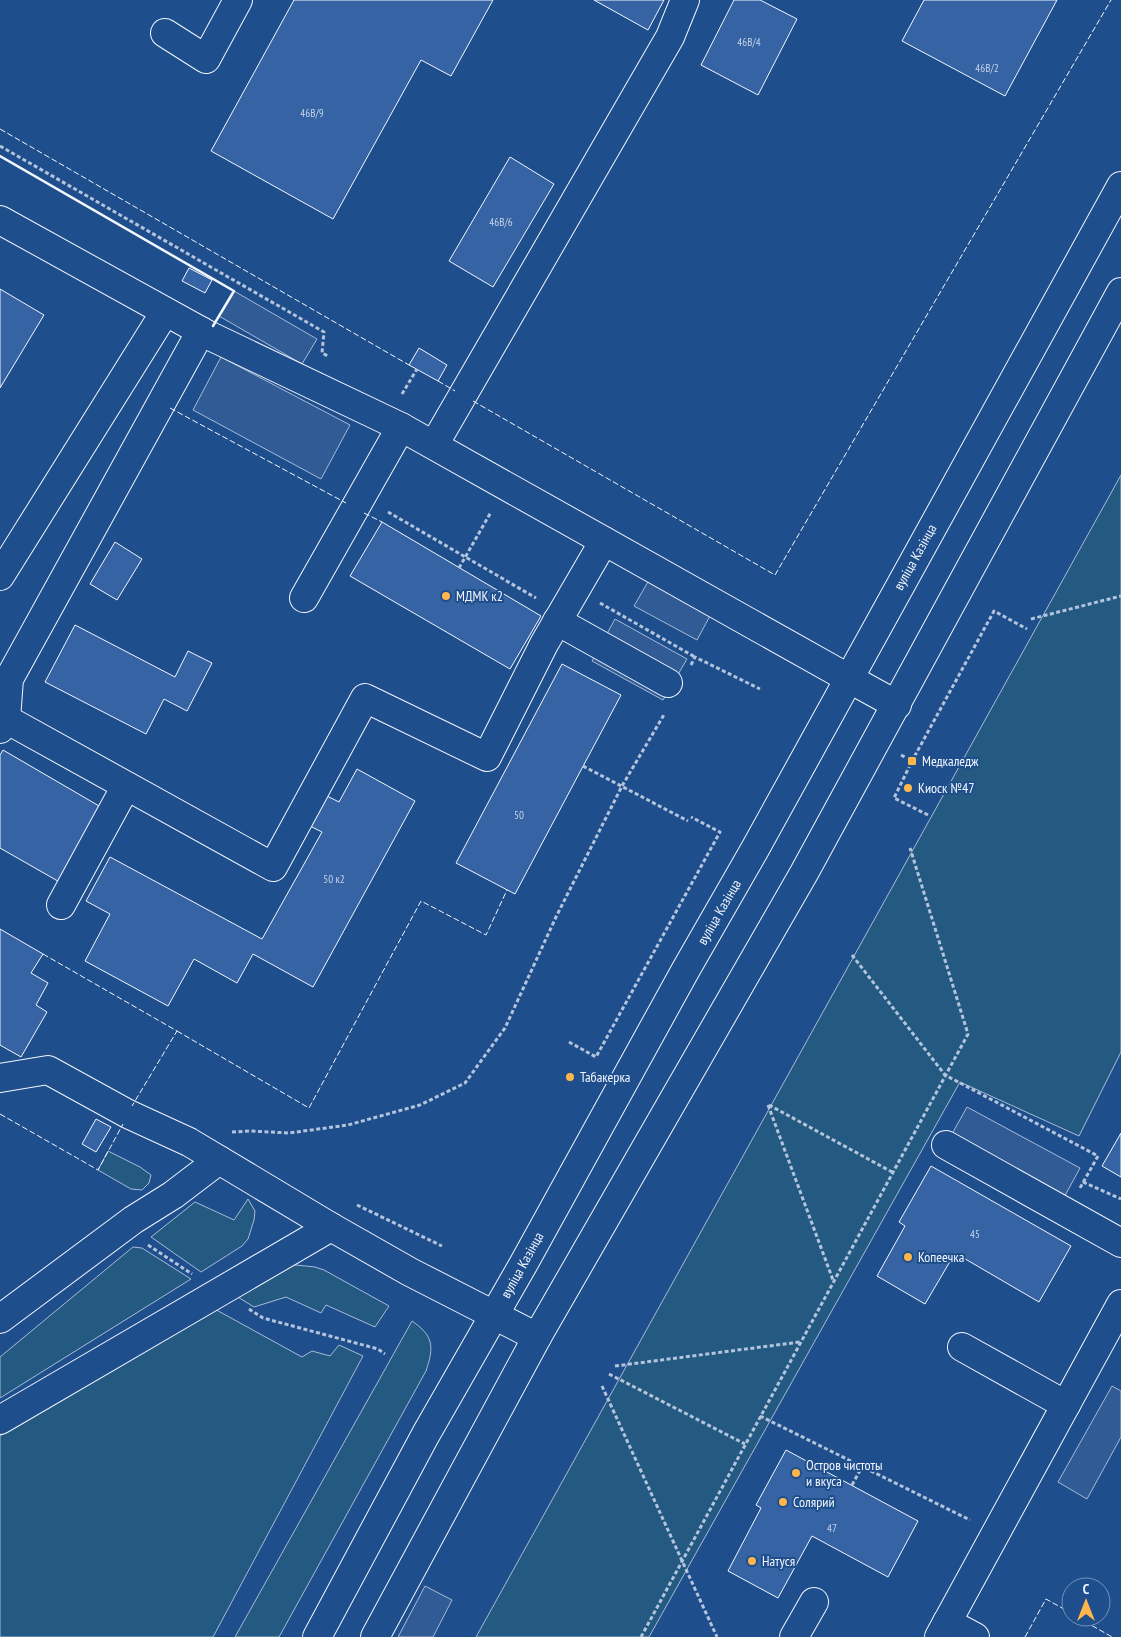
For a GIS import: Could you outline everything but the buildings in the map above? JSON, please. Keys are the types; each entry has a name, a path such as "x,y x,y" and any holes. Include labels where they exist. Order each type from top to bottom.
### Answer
{"main road":[{"path":"165,33 206,59 238,0"},
{"path":"434,445 670,37 685,0"},
{"name":"вуліца Казінца","path":"317,1637 426,1434 755,849 1121,186"},
{"path":"0,220 201,331 400,414 434,445 897,704"},
{"path":"375,1637 537,1338 799,882 1121,292"},
{"path":"0,576 165,312"},
{"path":"201,331 9,679 3,724 126,786 273,867 366,698 487,757 560,617 604,541"},
{"path":"304,598 361,496 400,414"},
{"path":"560,617 668,696"},
{"path":"60,905 126,786"},
{"path":"0,1078 48,1070 128,1114 189,1142 410,1272 537,1338"},
{"path":"946,1146 1121,1243"},
{"path":"0,1319 133,1220 173,1195 220,1160"},
{"path":"0,1420 331,1227"},
{"path":"974,1637 943,1630 1121,1304"},
{"path":"962,1347 1066,1405"},
{"path":"794,1637 814,1602"}],"path":[{"path":"0,146 237,282"},
{"path":"400,414 417,369"},
{"path":"460,568 465,556 506,486"},
{"path":"361,496 465,556 560,617"},
{"path":"576,590 695,658"},
{"path":"1031,619 1121,596"},
{"path":"928,815 894,798 912,761 994,611 1027,629"},
{"path":"707,663 760,689"},
{"path":"189,1142 212,1134 250,1131 289,1134 348,1125 420,1105 465,1083 505,1028 556,917 668,696"},
{"path":"583,766 688,821"},
{"path":"569,1042 596,1056 720,832 691,817"},
{"path":"641,1637 968,1034 910,848"},
{"path":"852,955 945,1075"},
{"path":"833,1280 768,1105 892,1172"},
{"path":"1084,1182 1121,1199"},
{"path":"147,1244 219,1292 263,1318 378,1349 385,1354"},
{"path":"615,1366 800,1342"},
{"path":"609,1374 745,1444"},
{"path":"602,1386 717,1637"},
{"path":"760,1416 996,1532"},
{"path":"852,1486 862,1467"}],"shaded area":[{"path":"234,291 317,339 302,364 219,316"},
{"path":"221,357 350,425 321,479 193,410"},
{"path":"1121,475 1121,1052 1079,1136 960,1082 649,1637 476,1637"},
{"path":"649,580 711,614 697,640 634,606"},
{"path":"615,619 687,659 663,700 592,661"},
{"path":"967,1107 1080,1168 1062,1201 948,1141"},
{"path":"108,1151 140,1167 151,1175 149,1183 142,1190 131,1189 98,1170"},
{"path":"248,1199 255,1211 248,1239 242,1246 201,1272 151,1237 195,1202 234,1220"},
{"path":"133,1247 142,1248 191,1279 0,1398 0,1357"},
{"path":"296,1265 324,1270 389,1306 375,1327 326,1305 321,1313 286,1297 254,1307 233,1294 279,1266"},
{"path":"211,1307 302,1357 312,1351 330,1356 339,1345 363,1356 213,1637 0,1637 0,1436"},
{"path":"412,1321 425,1332 430,1343 431,1349 426,1371 279,1637 235,1637"},
{"path":"1112,1386 1121,1391 1121,1437 1087,1499 1058,1482"},
{"path":"425,1586 452,1600 433,1637 398,1637"}],"fence":[{"path":"473,401 775,575 1111,0"},
{"path":"0,129 409,365"},
{"path":"438,381 455,391"},
{"path":"170,408 346,503"},
{"path":"364,513 382,522"},
{"path":"177,1031 309,1108 421,901 486,935 507,890"},
{"path":"43,954 177,1031 132,1106"},
{"path":"0,1114 98,1170 123,1124"},
{"path":"1025,1637 1046,1599 1061,1607"},
{"path":"1094,1627 1112,1637"}],"wall":[{"path":"0,156 234,291 213,326"}],"place":[{"name":"МДМК к2","path":"446,596"},
{"name":"Медкаледж","path":"912,761"},
{"name":"Киоск №47","path":"908,788"},
{"name":"Табакерка","path":"570,1077"},
{"name":"Копеечка","path":"908,1257"},
{"name":"Остров чистоты и вкуса","path":"796,1473"},
{"name":"Солярий","path":"783,1502"},
{"name":"Натуся","path":"752,1561"}]}
